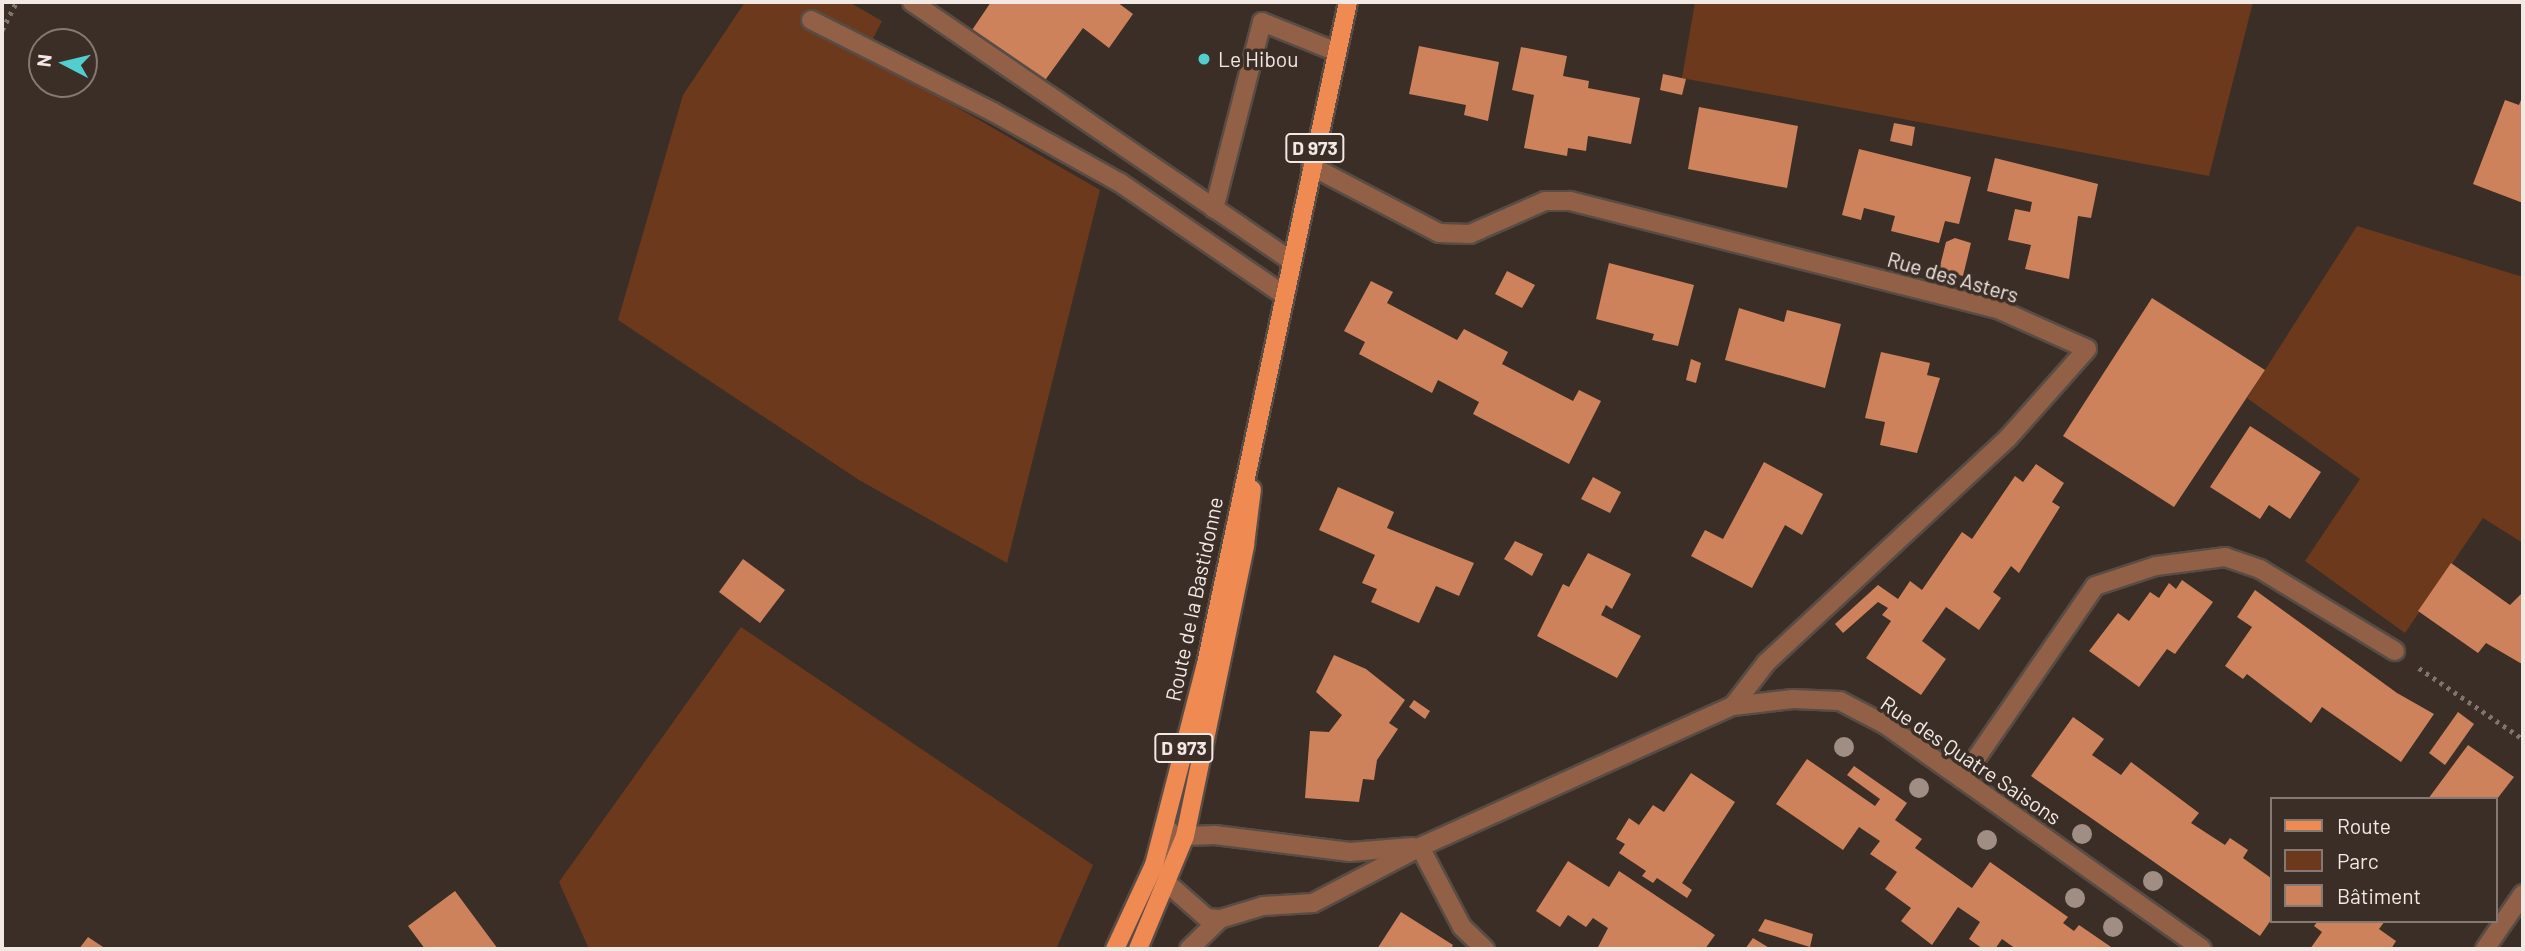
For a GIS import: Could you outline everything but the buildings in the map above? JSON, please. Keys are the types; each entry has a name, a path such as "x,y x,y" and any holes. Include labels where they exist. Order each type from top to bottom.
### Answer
{"main road":[{"name":"Route de la Bastidonne","path":"1115,949 1154,865 1206,664 1266,374 1348,2"},
{"name":"Route de la Bastidonne","path":"1138,949 1185,836 1245,545 1266,374"}],"street":[{"path":"912,2 1292,261"},
{"path":"811,20 993,111 1119,183 1284,295"},
{"path":"1214,209 1262,22 1337,52"},
{"name":"Rue des Asters","path":"1311,166 1439,233 1471,234 1545,201 1570,201 2000,310 2087,349 2008,438 1766,663 1733,706"},
{"path":"1962,779 2095,586 2156,566 2224,557 2260,569 2395,651"},
{"path":"1206,664 1166,846 1167,883 1208,918 1220,919"},
{"name":"Rue des Quatre Saisons","path":"1220,919 1263,906 1313,903 1420,847 1733,706 1793,699 1840,701 1886,725 2203,949"},
{"path":"1154,865 1166,846 1185,836"},
{"name":"Rue des Quatre Saisons","path":"1185,836 1350,852 1420,847"},
{"path":"1420,847 1462,927 1485,949"},
{"path":"2485,949 2523,894"},
{"path":"1189,949 1220,919"}],"path":[{"path":"2,30 16,2"},
{"path":"2395,651 2523,739"}],"green space":[{"path":"745,2 849,2 882,21 865,54 1100,190 1007,563 859,480 618,320 683,95"},
{"path":"1695,2 2253,2 2209,176 1682,78"},
{"path":"2357,226 2523,277 2523,543 2483,518 2405,633 2305,561 2360,479 2247,398"},
{"path":"741,627 1093,865 1056,949 589,949 559,882"}],"place":[{"name":"Le Hibou","path":"1204,59"}]}
